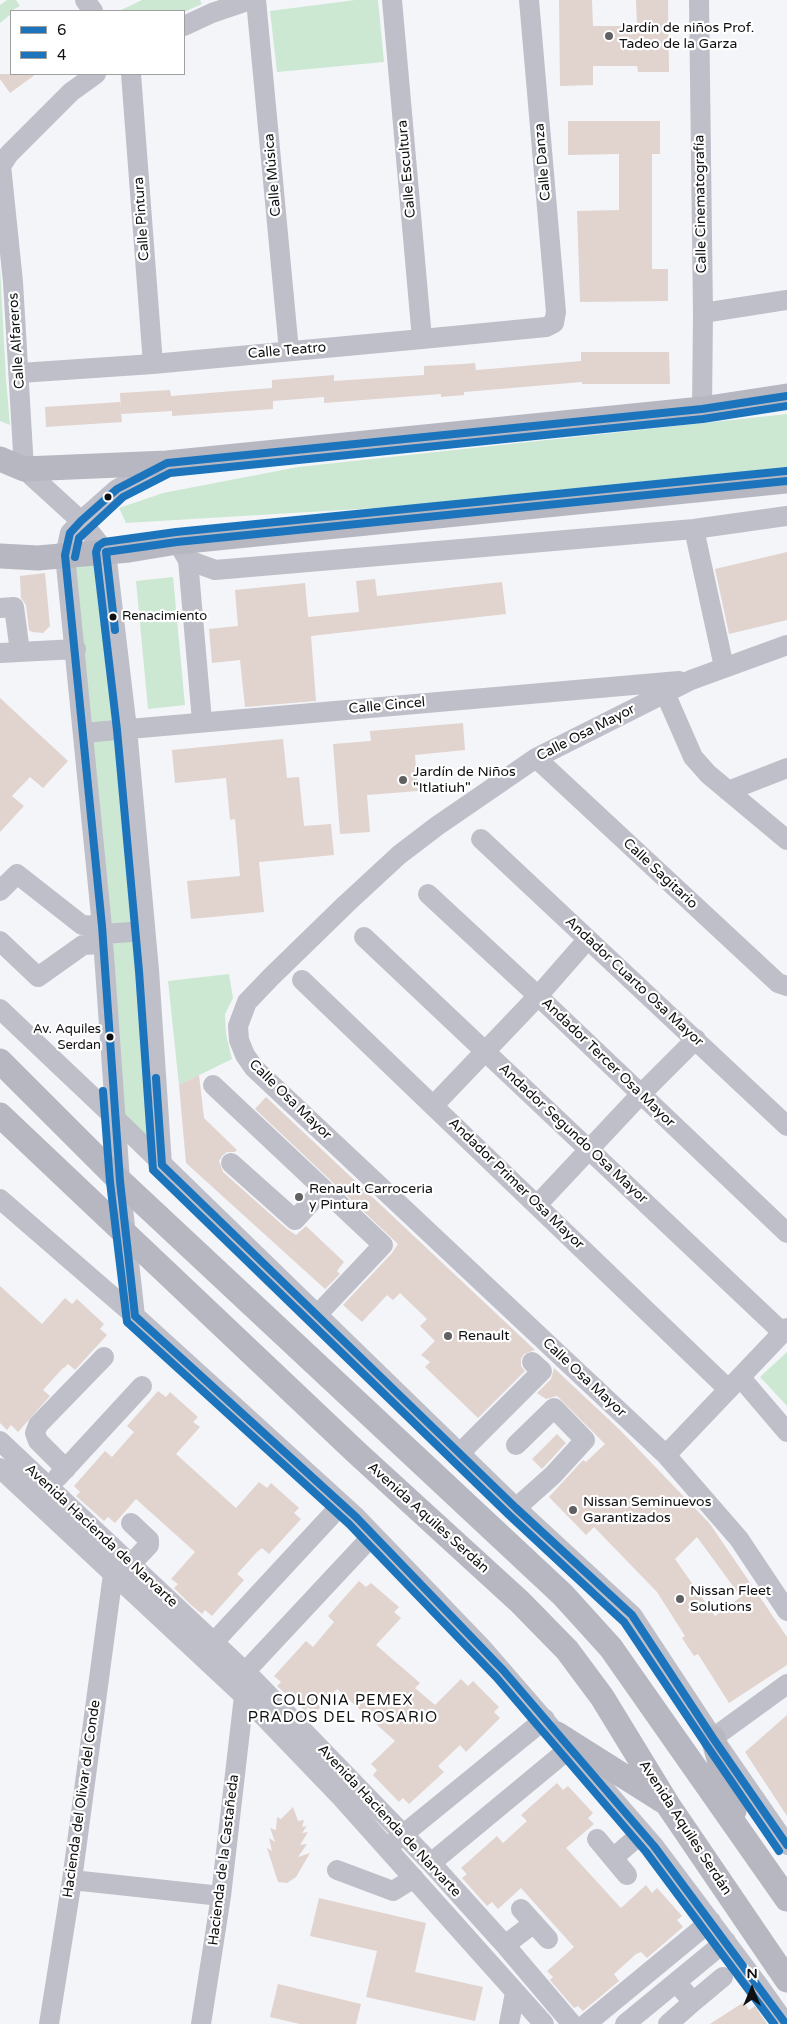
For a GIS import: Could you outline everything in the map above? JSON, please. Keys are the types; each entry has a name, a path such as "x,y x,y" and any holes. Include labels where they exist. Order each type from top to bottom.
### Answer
{"main road":[{"path":"0,472 24,469 167,463 702,409 787,396"},
{"path":"0,459 24,469"},
{"path":"0,556 38,558 106,552 182,551 787,481"},
{"path":"0,1061 120,1181 563,1595 611,1648 787,1899"},
{"name":"Avenida Aquiles Serdán","path":"0,1115 357,1453 520,1602 566,1650 602,1697 668,1805 787,1980"},
{"path":"557,1734 668,1805"},
{"path":"713,1738 739,1830"}],"street":[{"path":"185,25 210,7 250,0"},
{"name":"Calle Música","path":"256,0 289,351"},
{"name":"Calle Escultura","path":"392,0 422,339"},
{"name":"Calle Danza","path":"529,0 556,312 554,323"},
{"name":"Calle Cinematografía","path":"699,0 703,312 702,409"},
{"name":"Calle Alfareros","path":"24,469 20,373 1,166 9,154 71,92 95,75"},
{"name":"Calle Pintura","path":"131,75 153,364"},
{"path":"703,312 787,300"},
{"name":"Calle Teatro","path":"20,373 153,364 422,339 546,327 554,323"},
{"path":"135,1316 120,1181 103,935 76,648 65,555 70,533 81,521 117,489 167,463"},
{"path":"24,469 81,521 106,552 127,729 145,931 162,1165"},
{"path":"182,551 215,570 694,529 787,516"},
{"path":"694,529 724,667"},
{"path":"182,551 202,722"},
{"path":"0,608 14,607 20,652"},
{"name":"Calle Osa Mayor","path":"787,644 691,680 536,758 437,826 399,855 346,904 247,1002 238,1026 238,1034 245,1054 254,1068 666,1455 739,1539 787,1610"},
{"path":"0,653 76,648"},
{"name":"Calle Cincel","path":"84,733 691,680"},
{"path":"664,693 694,757 708,774 787,840"},
{"name":"Calle Sagitario","path":"536,758 778,983 787,986"},
{"path":"728,791 787,768"},
{"name":"Andador Cuarto Osa Mayor","path":"481,839 787,1126"},
{"path":"0,892 17,874 82,925 103,935"},
{"name":"Andador Tercer Osa Mayor","path":"428,894 787,1233"},
{"path":"0,941 38,977 83,945 103,935 145,931"},
{"name":"Andador Segundo Osa Mayor","path":"364,937 785,1330"},
{"path":"433,1106 484,1050 538,996 588,940"},
{"name":"Andador Primer Osa Mayor","path":"302,980 538,1204 787,1432"},
{"path":"0,1009 115,1118 516,1508 632,1615 713,1738 787,1844"},
{"path":"538,1204 641,1094 696,1039"},
{"path":"213,1085 383,1245 317,1315"},
{"path":"231,1163 295,1220 323,1189"},
{"path":"0,1199 135,1316 342,1504 503,1670 642,1833 726,1941 786,2024"},
{"path":"666,1455 785,1330"},
{"path":"66,1469 38,1441 35,1433 38,1424 104,1358"},
{"path":"460,1453 542,1371 532,1362"},
{"path":"48,1487 142,1386"},
{"path":"516,1445 554,1408 585,1440 553,1475 516,1508"},
{"name":"Avenida Hacienda de Narvarte","path":"0,1441 245,1672 431,1863 505,1945 572,2024"},
{"name":"Avenida Hacienda de Narvarte","path":"0,1468 244,1696 341,1797 544,2024"},
{"path":"214,1642 342,1504"},
{"path":"131,1523 149,1540 149,1545 131,1564"},
{"path":"245,1672 373,1535"},
{"name":"Hacienda del Olivar del Conde","path":"49,2024 72,1880 113,1574"},
{"path":"713,1738 787,1684"},
{"name":"Hacienda de la Castañeda","path":"201,2024 221,1896 244,1696"},
{"path":"387,1848 557,1734"},
{"path":"431,1863 557,1734"},
{"path":"613,1858 642,1833"},
{"path":"596,1839 627,1875"},
{"path":"337,1870 393,1891 414,1878"},
{"path":"72,1880 221,1896"},
{"path":"505,1945 527,1916 548,1940"},
{"path":"586,2024 711,1922"},
{"path":"624,2024 726,1941"},
{"path":"668,2024 723,1978"},
{"path":"676,1982 693,2002"},
{"path":"509,2024 515,1993"}],"green space":[{"path":"7,0 16,0 20,6 10,10 10,15 0,23 0,5"},
{"path":"142,0 200,0 202,4 185,12 185,10 121,10"},
{"path":"355,0 378,0 384,62 277,72 270,11"},
{"path":"0,267 6,379 10,425 0,421"},
{"path":"787,414 787,467 475,502 126,523 119,508 163,493 298,467"},
{"path":"98,562 117,732 136,935 151,1140 123,1114 113,937 75,564"},
{"path":"173,577 185,705 148,709 136,581"},
{"path":"229,974 233,998 225,1014 226,1034 232,1059 179,1085 168,981"},
{"path":"787,1352 787,1406 760,1377"}],"building":[{"path":"559,0 592,0 593,26 637,26 636,0 668,0 669,72 638,72 637,66 593,66 593,85 560,86"},
{"path":"0,74 35,75 10,93 0,79"},
{"path":"568,121 660,121 660,154 652,154 652,269 668,269 668,301 580,302 577,211 619,210 619,154 568,155"},
{"path":"581,352 669,352 670,384 582,384 582,382 464,392 464,395 441,397 441,394 324,403 324,397 273,401 273,409 172,416 172,411 121,414 120,393 170,390 171,396 272,388 272,380 334,375 334,381 424,375 424,366 475,363 476,370 581,361"},
{"path":"120,402 122,422 46,427 45,407"},
{"path":"787,552 787,620 729,634 715,569"},
{"path":"45,573 50,626 43,633 32,632 29,630 26,605 21,598 20,576"},
{"path":"375,579 377,596 502,582 506,614 311,636 316,701 245,707 240,660 212,663 209,629 238,626 235,590 305,583 308,617 359,612 356,581"},
{"path":"0,698 68,761 43,788 30,777 12,796 24,806 0,832"},
{"path":"463,723 465,750 415,755 418,791 367,795 370,832 340,834 333,744 371,741 370,731"},
{"path":"283,739 287,778 299,777 304,826 331,824 334,855 259,862 264,912 191,919 187,881 240,876 235,819 230,820 226,778 175,783 172,750"},
{"path":"199,1075 204,1118 237,1150 235,1152 227,1152 222,1156 219,1161 223,1172 287,1229 296,1235 306,1226 344,1262 337,1271 340,1274 325,1289 186,1163 179,1085"},
{"name":"Renault","path":"266,1097 535,1350 524,1354 521,1359 521,1366 525,1371 478,1418 425,1367 430,1362 421,1355 435,1341 420,1326 427,1319 400,1293 393,1300 387,1295 362,1322 343,1305 392,1253 398,1244 255,1109"},
{"path":"0,1286 42,1324 65,1298 72,1304 77,1299 104,1324 100,1329 107,1335 75,1370 68,1364 63,1368 43,1390 50,1396 18,1432 11,1425 7,1430 0,1423"},
{"path":"554,1368 620,1430 710,1524 787,1637 787,1665 729,1703 698,1654 694,1656 682,1638 685,1636 657,1592 594,1527 586,1535 549,1497 583,1460 586,1462 605,1444 557,1396 546,1399 537,1393 551,1379","holes":["697,1537 741,1597 715,1616 675,1559"]},
{"path":"158,1391 166,1397 170,1392 198,1417 193,1422 200,1427 176,1454 236,1508 259,1482 267,1488 271,1483 299,1508 294,1513 301,1519 269,1554 262,1548 257,1552 237,1574 244,1580 212,1616 205,1610 202,1614 190,1604 174,1588 178,1584 171,1579 195,1552 136,1499 115,1523 108,1517 104,1521 76,1496 80,1492 74,1486 105,1451 112,1457 134,1432 127,1426"},
{"path":"557,1434 566,1443 542,1469 532,1459"},
{"path":"359,1581 366,1587 371,1583 399,1607 394,1612 401,1618 376,1645 420,1683 415,1688 435,1705 461,1679 468,1686 473,1681 499,1707 494,1712 500,1718 466,1752 460,1745 438,1766 444,1772 409,1804 403,1798 399,1802 373,1775 377,1770 371,1764 395,1741 337,1689 315,1713 308,1707 305,1711 277,1686 281,1682 274,1676 306,1641 313,1647 334,1622 328,1616"},
{"path":"787,1715 787,1816 745,1752"},
{"path":"557,1783 563,1790 568,1786 593,1813 588,1818 594,1824 566,1848 621,1908 646,1885 652,1893 657,1888 682,1916 677,1920 683,1927 647,1958 641,1952 636,1954 614,1974 619,1981 583,2011 578,2006 574,2008 550,1980 553,1977 547,1971 574,1947 521,1888 498,1909 492,1902 487,1906 462,1878 467,1874 461,1868 497,1836 503,1843 527,1821 521,1815"},
{"path":"293,1807 298,1821 304,1820 302,1827 307,1826 302,1833 308,1832 300,1845 307,1844 298,1857 310,1853 296,1877 287,1883 278,1882 267,1848 272,1851 269,1838 275,1842 270,1828 276,1830 277,1817 281,1819"},
{"path":"319,1898 426,1923 415,1972 483,1987 475,2021 366,1997 377,1951 310,1936"},
{"path":"278,1984 361,2004 356,2024 300,2024 270,2017"},
{"path":"744,2002 749,2010 755,2006 767,2024 710,2024"}],"transit line":[{"name":"6","path":"786,2024 654,1846 503,1670 356,1517 135,1316 120,1181 102,926 65,555 70,533 81,521 117,489 167,463 702,409 787,396"},
{"name":"4","path":"75,557 79,538 123,497 170,473 703,419 787,406"},
{"name":"4","path":"779,1851 624,1622 509,1515 153,1170 139,971 117,730 96,552 98,546 104,542 176,532 786,471"},
{"name":"6","path":"115,630 106,552 177,542 787,481"},
{"name":"6","path":"156,1078 162,1165 516,1508 632,1615 713,1738 787,1845"},
{"name":"4","path":"103,1091 110,1182 127,1322 349,1524 496,1677 646,1852 774,2024"}],"place":[{"name":"Jardín de niños Prof. Tadeo de la Garza","path":"609,36"},
{"name":"Renacimiento","path":"113,617"},
{"name":"Jardín de Niños \"Itlatiuh\"","path":"403,780"},
{"name":"Av. Aquiles Serdan","path":"110,1037"},
{"name":"Renault Carroceria y Pintura","path":"299,1197"},
{"name":"Renault","path":"448,1336"},
{"name":"Nissan Seminuevos Garantizados","path":"573,1510"},
{"name":"Nissan Fleet Solutions","path":"680,1599"}],"district":[{"name":"COLONIA PEMEX PRADOS DEL ROSARIO","path":"343,1710"}]}
